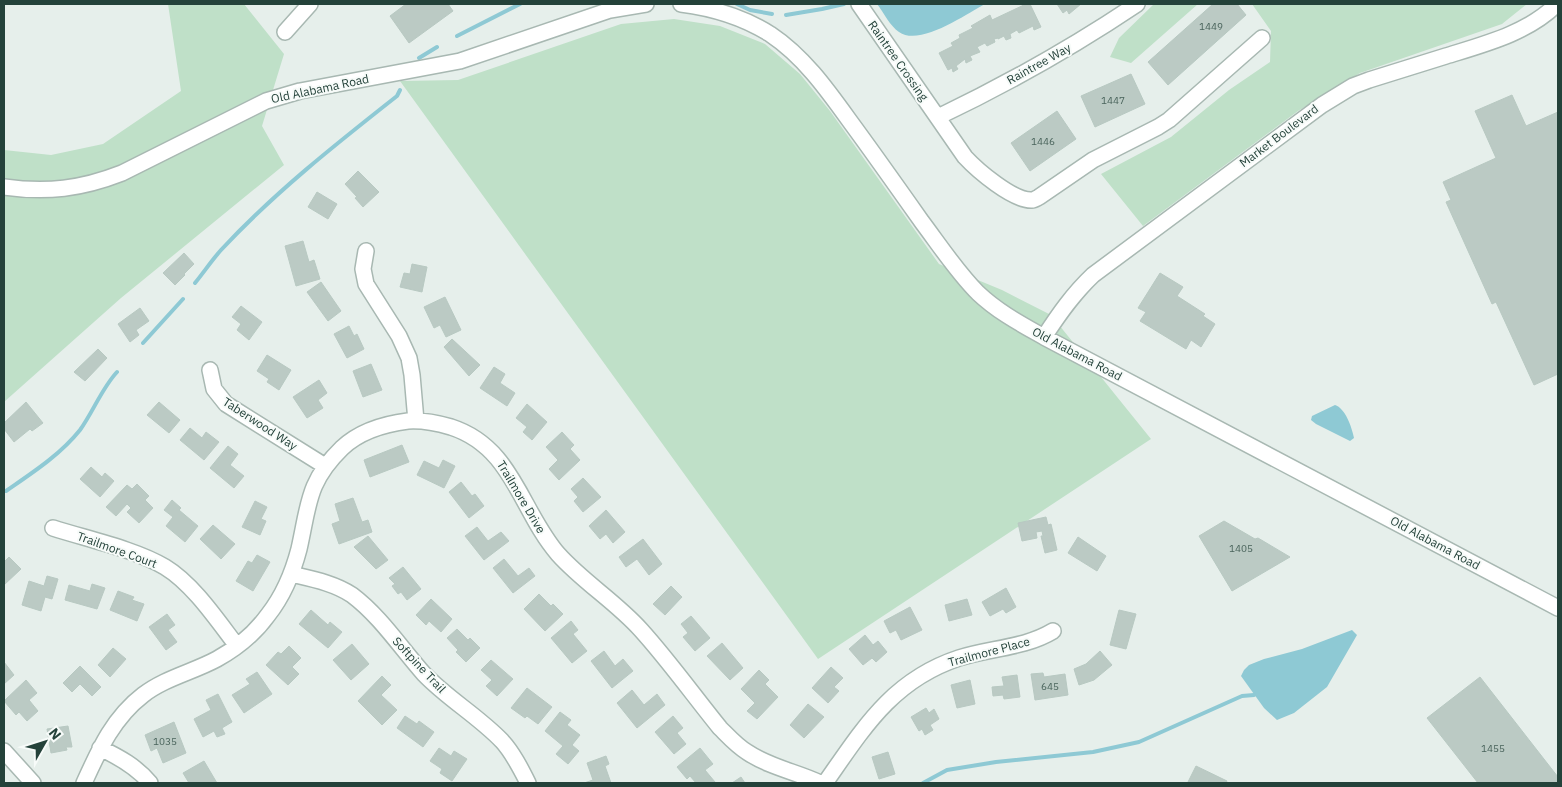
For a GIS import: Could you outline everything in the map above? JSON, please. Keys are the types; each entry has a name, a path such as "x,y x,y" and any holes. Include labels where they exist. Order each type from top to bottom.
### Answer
{"street":[{"path":"284,32 310,4"},
{"name":"Old Alabama Road","path":"4,187 27,190 52,190 75,188 100,181 266,101 300,91 460,61 610,10 646,4"},
{"name":"Old Alabama Road","path":"681,4 718,11 749,22 770,34 789,49 822,83 961,274 978,293 996,308 1044,337 1558,608"},
{"name":"Raintree Crossing","path":"859,4 965,157 980,173 1022,198 1032,200 1107,151 1169,120 1262,38"},
{"name":"Raintree Way","path":"938,117 1022,74 1082,40 1137,4"},
{"name":"Market Boulevard","path":"1044,337 1067,302 1093,275 1322,105 1353,86 1369,80 1480,46 1514,33 1529,25 1558,4"},
{"path":"366,251 363,269 366,284 399,336 408,358 412,375 416,420"},
{"name":"Taberwood Way","path":"210,370 214,388 226,404 325,466"},
{"name":"Trailmore Drive","path":"84,783 100,748 119,718 143,695 166,681 216,659 238,646 269,614 282,594 291,574 298,550 308,499 325,466 343,446 364,432 390,423 416,420 438,423 458,429 479,440 495,454 510,473 541,530 557,552 572,568 641,630 720,728 734,742 761,760 820,783"},
{"name":"Trailmore Court","path":"53,528 142,556 166,568 190,588 238,646"},
{"name":"Softpine Trail","path":"291,574 334,586 351,594 366,606 426,675 504,743 519,764 528,783"},
{"name":"Trailmore Place","path":"825,783 870,719 889,699 911,682 935,668 957,659 980,652 1031,642 1053,631"},
{"path":"100,748 118,756 150,783"},
{"path":"4,751 33,783"}],"green space":[{"path":"168,4 244,4 284,54 262,126 284,165 121,298 4,402 4,150 51,155 103,144 181,91"},
{"path":"1154,4 1198,4 1131,63 1110,57 1119,38"},
{"path":"1252,4 1527,4 1502,24 1360,73 1298,111 1143,226 1101,174 1171,137 1229,90 1270,62 1271,31"},
{"path":"674,19 720,26 765,44 800,74 830,111 939,264 1002,290 1051,315 1151,439 818,659 400,81 458,80 621,24"}],"water":[{"path":"877,4 985,4 943,27 919,35 908,36 899,32 890,23"},
{"path":"1335,405 1342,410 1350,424 1354,438 1350,441 1311,420 1312,416"},
{"path":"1352,630 1357,635 1327,687 1294,713 1277,720 1264,708 1241,676 1249,665 1302,649"}],"building":[{"path":"406,4 448,4 453,11 409,43 390,16"},
{"path":"1026,4 1030,4 1041,27 1034,30 1033,26 1019,33 1017,30 1010,34 1011,38 1006,40 1004,36 994,39 995,42 987,46 985,43 977,47 980,52 970,56 972,60 966,63 965,59 956,66 958,69 953,72 952,68 948,70 939,53 953,46 951,43 960,38 959,35 973,28 971,26 990,15 992,20"},
{"path":"1057,4 1081,4 1069,14 1067,10 1063,13"},
{"path":"1213,4 1237,4 1246,15 1168,85 1148,62"},
{"path":"1131,74 1145,104 1095,127 1081,96"},
{"path":"1512,95 1526,126 1558,112 1558,374 1534,385 1496,302 1492,304 1446,202 1451,200 1443,182 1496,158 1475,111"},
{"path":"1057,111 1076,139 1030,171 1011,143"},
{"path":"358,171 379,192 363,207 345,184"},
{"path":"317,192 337,204 328,219 308,207"},
{"path":"303,241 309,262 314,260 320,279 296,286 285,246"},
{"path":"184,253 194,264 175,285 163,273"},
{"path":"412,264 427,267 422,292 400,287 404,273 410,274"},
{"path":"1160,273 1183,287 1177,296 1205,314 1203,316 1215,324 1201,347 1191,340 1186,349 1140,321 1146,312 1138,308"},
{"path":"321,282 341,311 328,321 307,292"},
{"path":"445,297 461,330 446,337 440,325 434,328 424,307"},
{"path":"241,306 262,322 249,340 237,330 241,324 232,317"},
{"path":"140,308 149,321 136,330 139,335 130,342 118,324"},
{"path":"349,326 354,336 357,334 364,349 347,358 334,334"},
{"path":"452,339 480,365 469,376 444,347"},
{"path":"98,349 107,358 85,381 74,372"},
{"path":"267,355 291,370 279,390 267,382 269,379 257,371"},
{"path":"371,364 382,390 363,397 353,371"},
{"path":"494,367 505,374 500,383 515,393 507,406 480,388"},
{"path":"319,380 327,393 318,400 323,408 307,418 293,397"},
{"path":"26,402 43,423 32,431 30,429 14,442 4,429 4,423"},
{"path":"159,402 180,420 169,433 147,415"},
{"path":"527,404 547,422 532,440 523,432 527,427 516,418"},
{"path":"190,428 202,438 206,432 219,442 204,460 180,440"},
{"path":"562,432 574,445 570,449 580,460 559,480 549,469 558,460 546,447"},
{"path":"402,445 409,462 370,477 364,460"},
{"path":"228,446 238,454 230,465 244,476 234,488 210,468"},
{"path":"443,460 455,466 444,488 417,475 424,461 439,468"},
{"path":"91,467 102,477 105,473 114,481 100,497 80,479"},
{"path":"583,478 601,497 583,512 574,501 578,497 571,489"},
{"path":"461,482 472,496 475,494 484,506 469,518 449,492"},
{"path":"137,484 149,496 145,500 153,508 139,523 127,512 131,508 127,504 116,516 106,507 127,485 132,489"},
{"path":"353,498 362,522 368,520 372,532 339,544 332,524 340,521 335,504"},
{"path":"172,500 181,508 179,510 198,526 185,542 166,526 173,517 164,510"},
{"path":"255,501 267,507 261,519 266,521 260,535 242,527"},
{"path":"606,510 625,532 613,543 606,534 600,539 589,526"},
{"path":"1046,517 1048,525 1051,524 1057,550 1045,553 1041,536 1043,536 1042,531 1036,532 1037,538 1022,541 1018,523"},
{"path":"1224,521 1290,557 1232,591 1199,536"},
{"path":"213,525 235,544 221,559 200,539"},
{"path":"477,527 488,541 501,532 509,541 484,560 465,536"},
{"path":"368,536 388,560 376,569 354,547"},
{"path":"1078,537 1106,556 1097,571 1068,553"},
{"path":"643,539 662,564 649,575 637,559 626,567 619,557"},
{"path":"257,555 270,562 253,591 236,581 248,561 252,563"},
{"path":"9,557 21,569 4,585 4,562"},
{"path":"504,559 518,576 529,568 535,576 513,593 493,568"},
{"path":"403,567 421,589 407,600 401,592 398,594 392,586 395,584 389,578"},
{"path":"47,576 58,579 52,599 45,597 41,611 22,605 29,581 44,586"},
{"path":"92,584 105,588 97,609 65,600 69,585 90,591"},
{"path":"671,586 682,597 665,615 653,604"},
{"path":"1006,588 1016,607 1006,613 1003,609 990,616 982,602"},
{"path":"118,591 134,597 132,600 144,604 137,621 110,610"},
{"path":"539,594 551,606 553,604 563,614 545,631 524,609"},
{"path":"431,599 452,619 441,632 429,621 426,625 416,615"},
{"path":"967,599 972,615 949,621 945,605"},
{"path":"910,607 922,630 901,640 896,630 890,633 884,621"},
{"path":"311,610 328,625 330,622 342,632 328,648 299,624"},
{"path":"1119,610 1136,614 1126,649 1110,645"},
{"path":"167,614 175,625 168,630 177,642 166,650 149,627"},
{"path":"691,616 710,638 695,651 683,637 688,633 681,624"},
{"path":"571,621 578,630 573,634 587,651 572,663 551,638"},
{"path":"457,629 480,648 466,662 456,652 458,650 447,638"},
{"path":"865,635 873,645 878,641 887,652 876,662 872,658 863,665 849,649"},
{"path":"722,643 743,668 730,680 707,656"},
{"path":"352,644 369,664 351,680 333,660"},
{"path":"289,646 301,658 292,667 299,674 288,685 266,665 278,652 281,654"},
{"path":"113,648 126,659 110,677 98,665"},
{"path":"604,651 615,666 623,659 633,671 612,688 591,661"},
{"path":"1100,651 1112,665 1094,680 1079,685 1074,669 1086,664"},
{"path":"491,660 513,679 497,696 486,686 492,680 481,670"},
{"path":"4,662 14,675 4,684"},
{"path":"80,666 101,687 92,696 80,684 72,692 63,683"},
{"path":"831,667 843,678 834,687 839,691 828,703 812,688"},
{"path":"759,670 769,680 765,684 778,697 757,719 747,711 755,703 741,689"},
{"path":"257,672 272,694 244,713 232,695 250,684 246,679"},
{"path":"1043,673 1044,677 1065,674 1068,695 1035,700 1031,674"},
{"path":"1017,675 1020,697 1004,699 1003,695 993,696 992,687 1004,686 1002,677"},
{"path":"382,676 391,685 381,695 397,710 382,725 358,701"},
{"path":"1480,677 1558,777 1558,783 1478,783 1427,718"},
{"path":"26,680 37,693 29,700 38,711 27,721 19,712 16,715 4,701"},
{"path":"970,680 975,704 957,708 951,685"},
{"path":"527,688 552,707 538,724 511,708"},
{"path":"632,690 644,705 657,694 665,705 637,728 617,703"},
{"path":"218,694 232,722 222,728 225,734 217,737 214,731 203,737 194,719 211,710 206,700"},
{"path":"808,704 824,717 804,738 790,725"},
{"path":"926,708 929,713 934,709 939,719 930,725 933,730 925,735 922,729 919,731 911,717"},
{"path":"560,712 571,720 567,725 580,735 572,745 579,751 568,764 556,754 563,746 545,731"},
{"path":"405,716 417,724 419,721 434,732 423,747 397,728"},
{"path":"673,716 683,728 677,733 686,744 674,754 655,732"},
{"path":"174,722 186,753 163,763 157,748 151,751 145,735"},
{"path":"68,726 72,747 66,747 67,750 51,753 47,729"},
{"path":"439,748 451,756 454,751 467,759 452,781 440,773 442,769 430,761"},
{"path":"700,748 713,764 705,770 715,782 713,783 696,783 690,776 687,779 677,767"},
{"path":"888,752 895,774 879,779 872,757"},
{"path":"606,756 609,764 605,766 611,783 584,783 593,780 587,763"},
{"path":"204,761 217,783 189,783 183,773"},
{"path":"1196,766 1227,781 1226,783 1188,782"},
{"path":"741,777 745,783 732,783"}],"waterway":[{"path":"457,36 520,4"},
{"path":"737,4 750,10 772,14"},
{"path":"786,15 844,4"},
{"path":"419,58 437,47"},
{"path":"195,283 221,250 262,209 328,151 397,96 400,90"},
{"path":"143,343 183,299"},
{"path":"6,491 64,448 85,423 107,385 117,372"},
{"path":"923,783 947,770 996,762 1093,752 1139,742 1242,696 1254,695"}]}
